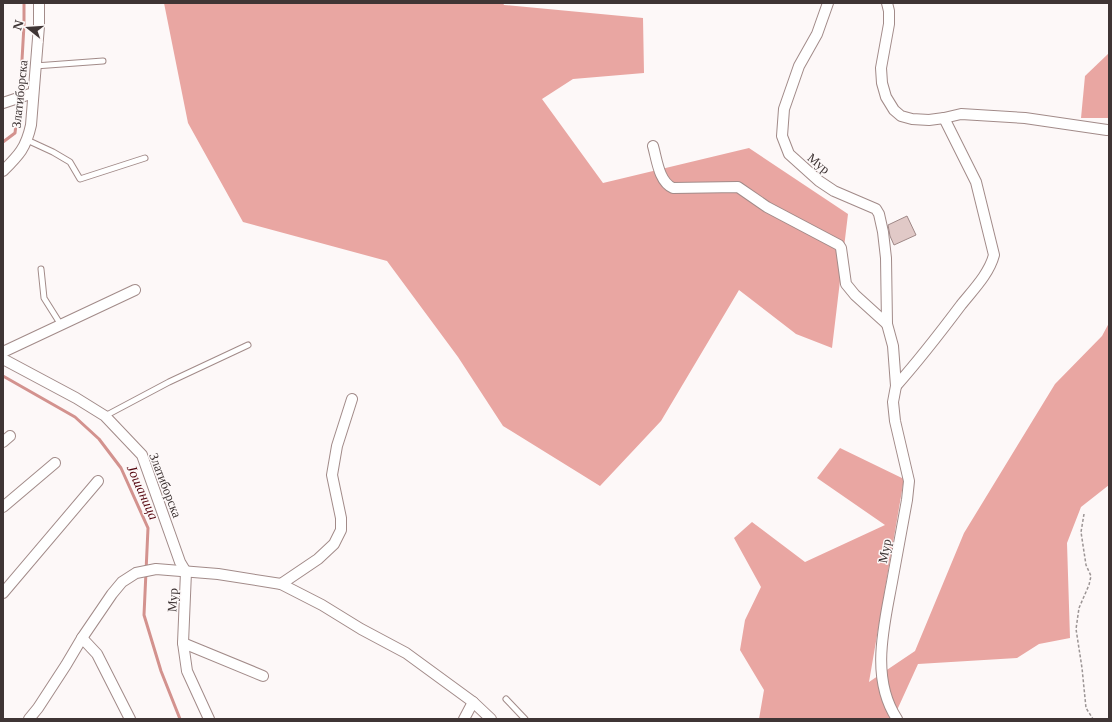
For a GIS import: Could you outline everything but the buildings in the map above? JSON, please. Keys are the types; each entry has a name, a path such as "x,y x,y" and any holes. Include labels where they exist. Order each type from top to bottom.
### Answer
{"street":[{"name":"Златиборска","path":"3,171 21,152 27,140 31,125 31,94 36,66 39,3"},
{"name":"Мур","path":"828,3 816,34 799,66 784,109 782,136 789,154 819,181 834,191 876,209 880,214 886,258 888,324 893,346 896,386 893,402 895,421 909,481 907,500 881,646 882,682 891,711 897,719"},
{"path":"887,3 889,11 889,24 881,68 882,83 886,98 894,110 902,116 912,119 929,120 961,114 1025,118 1107,130"},
{"path":"3,103 31,94"},
{"path":"896,386 916,364 981,279 992,264 994,255 976,182 944,118"},
{"path":"653,146 664,181 668,186 674,188 738,187 767,207 839,245 841,248 846,284 855,295 888,324"},
{"path":"3,352 135,290"},
{"name":"Златиборска","path":"3,359 76,398 106,416 142,455 180,562 186,572"},
{"path":"281,584 318,559 334,544 341,530 341,518 332,475 337,446 352,399"},
{"path":"3,507 55,463"},
{"path":"3,593 98,481"},
{"path":"29,719 38,708 82,638 122,582 136,573 156,569 186,572"},
{"name":"Мур","path":"209,719 187,671 183,643 186,572 218,574 281,584 322,605 361,629 406,653 473,702 491,719"},
{"path":"82,638 97,654 130,719"},
{"path":"183,643 263,676"},
{"path":"464,719 473,702"}],"lane":[{"path":"36,66 103,61"},
{"name":"Златиборска","path":"27,140 70,162 80,179 145,158"},
{"path":"41,269 44,298 61,325"},
{"path":"106,416 169,382 248,345"},
{"path":"506,699 526,719"}],"path":[{"path":"1084,514 1081,532 1086,565 1091,576 1089,585 1079,608 1076,629 1086,708 1093,719"}],"shaded area":[{"path":"164,3 503,3 504,5 643,18 644,73 573,79 542,99 603,183 749,148 848,214 832,348 796,334 739,290 661,421 600,486 503,426 458,357 387,261 243,222 188,123"},
{"path":"1109,53 1109,118 1081,118 1085,76"},
{"path":"1109,323 1109,485 1081,507 1067,543 1070,638 1039,644 1017,658 918,664 893,719 759,719 764,690 740,650 745,620 761,587 734,538 752,522 805,562 885,525 817,478 840,448 904,479 869,682 915,651 964,533 1055,384 1102,336"}],"waterway":[{"name":"Јошаница","path":"20,95 24,3"},
{"name":"Јошаница","path":"3,142 15,133 19,100"},
{"name":"Јошаница","path":"3,376 75,417 99,439 121,468 148,528 144,615 161,671 180,719"}]}
